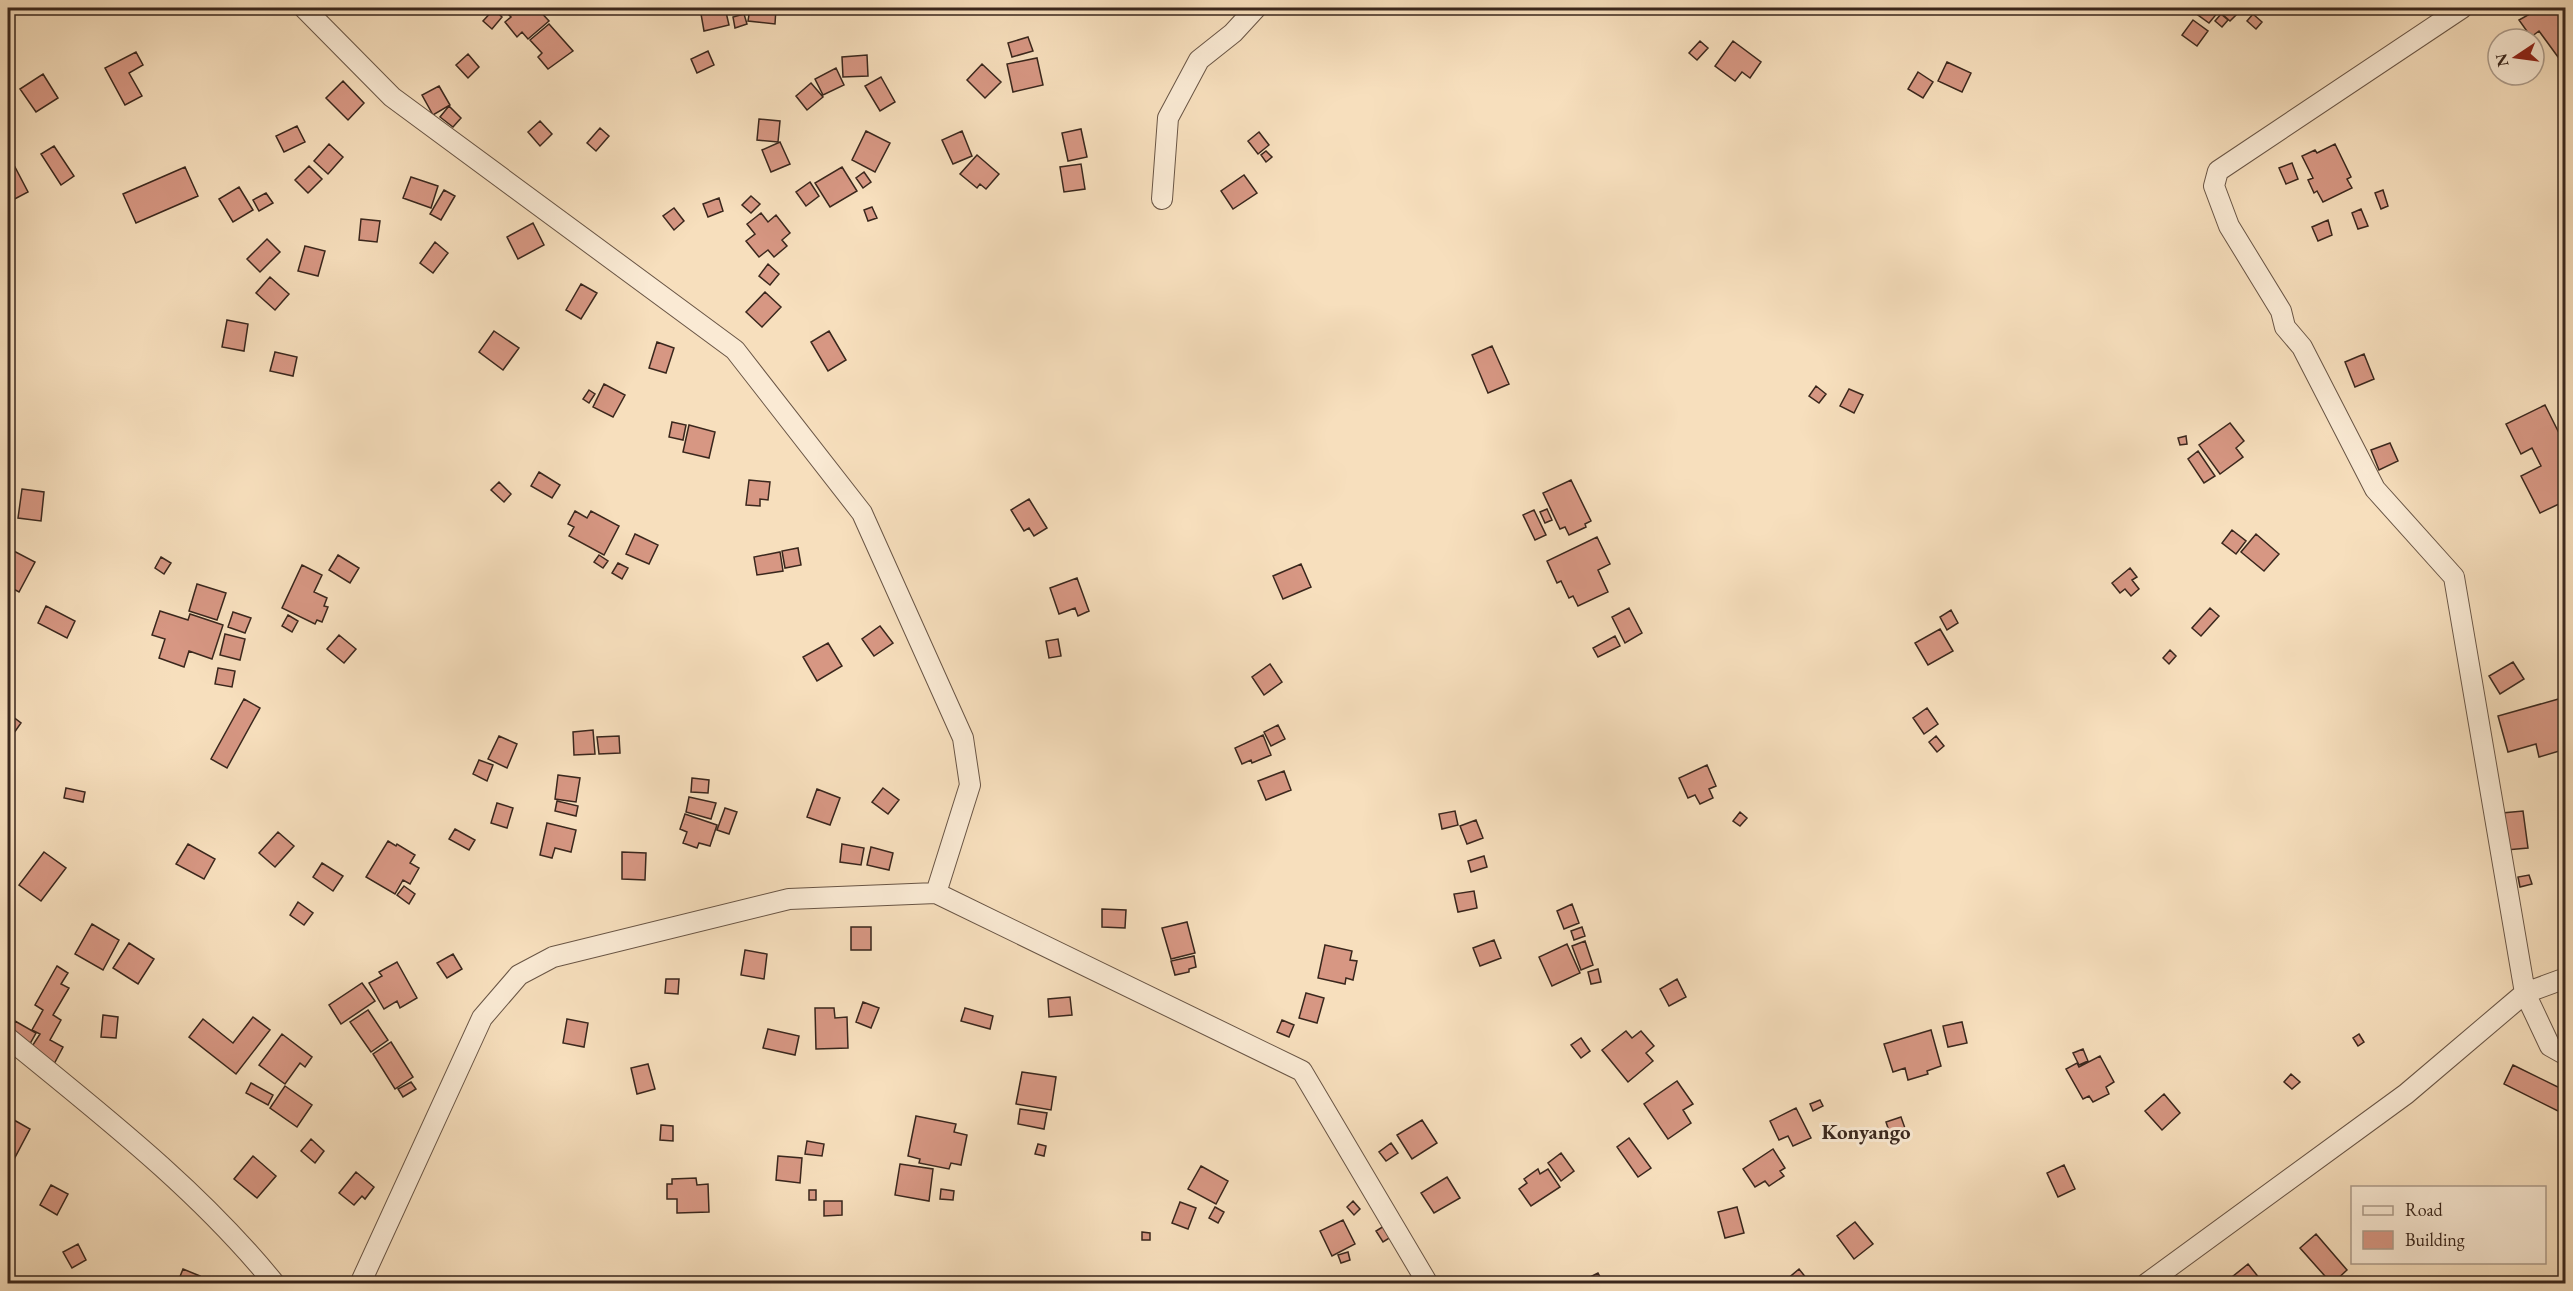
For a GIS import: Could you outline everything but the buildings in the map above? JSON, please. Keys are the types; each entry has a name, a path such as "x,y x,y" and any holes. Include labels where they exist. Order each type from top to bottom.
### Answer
{"street":[{"path":"304,8 392,98 735,350 862,513 963,738 970,785 936,893"},
{"path":"1162,199 1168,118 1199,60 1233,33 1256,8"},
{"path":"2462,8 2218,171 2214,186 2229,226 2281,311 2285,327 2302,347 2375,489 2454,577 2525,993 2550,1046 2565,1055"},
{"path":"360,1284 482,1018 519,975 553,957 789,899 936,893 1302,1071 1428,1284"},
{"path":"2146,1284 2406,1094 2525,993 2565,978"},
{"path":"8,1038 119,1129 241,1242 275,1284"}],"district":[{"name":"Konyango","path":"1866,1132"}]}
